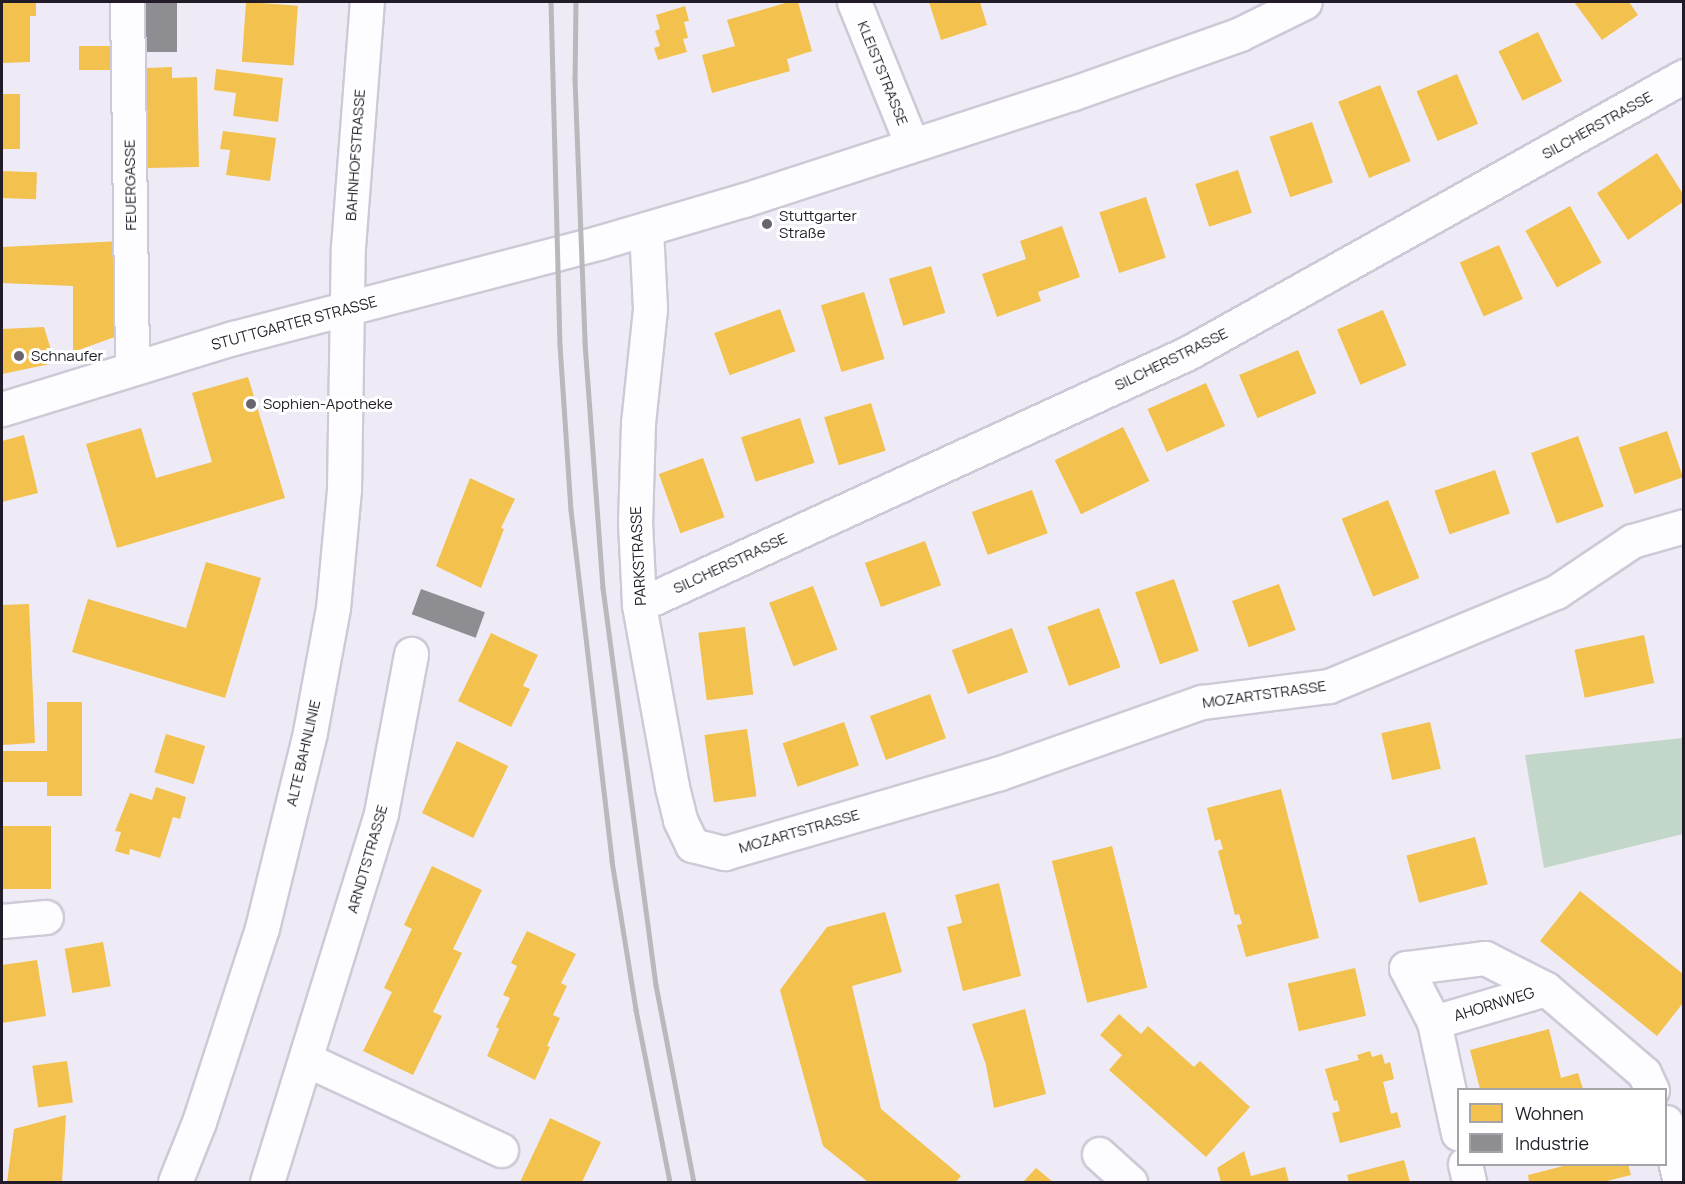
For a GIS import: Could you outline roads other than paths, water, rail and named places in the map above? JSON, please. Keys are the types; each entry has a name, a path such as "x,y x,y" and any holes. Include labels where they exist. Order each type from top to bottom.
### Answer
{"street":[{"name":"FEUERGASSE","path":"127,2 132,368"},
{"name":"BAHNHOFSTRASSE","path":"347,309 348,247 367,2"},
{"name":"KLEISTSTRASSE","path":"854,2 912,145"},
{"name":"STUTTGARTER STRASSE","path":"2,409 233,338 646,229 744,200 1240,34 1305,2"},
{"name":"SILCHERSTRASSE","path":"639,605 1188,353 1683,76"},
{"name":"PARKSTRASSE","path":"646,229 650,309 638,423 635,522 639,605 680,820 692,844 725,853"},
{"name":"ALTE BAHNLINIE","path":"176,1182 199,1122 262,928 310,732 333,608 344,490 347,309"},
{"name":"MOZARTSTRASSE","path":"725,853 1000,773 1202,702 1329,686 1556,592 1632,541 1683,526"},
{"name":"ARNDTSTRASSE","path":"267,1182 307,1060 381,813 411,654"},
{"path":"2,921 46,917"},
{"name":"AHORNWEG","path":"1546,989 1434,1022 1406,969 1485,958 1546,989 1644,1073 1652,1088"},
{"path":"1434,1022 1457,1128"},
{"path":"307,1060 501,1150"},
{"path":"1667,1130 1680,1182"},
{"path":"1099,1154 1130,1182"},
{"path":"1465,1166 1469,1182"}],"railway":[{"path":"551,2 560,345 571,510 612,861 636,1010 670,1182"},
{"path":"576,2 575,79 585,343 603,588 656,985 694,1182"}],"place":[{"name":"Stuttgarter Straße","path":"767,224"},
{"name":"Schnaufer","path":"19,356"},
{"name":"Sophien-Apotheke","path":"251,404"}]}
